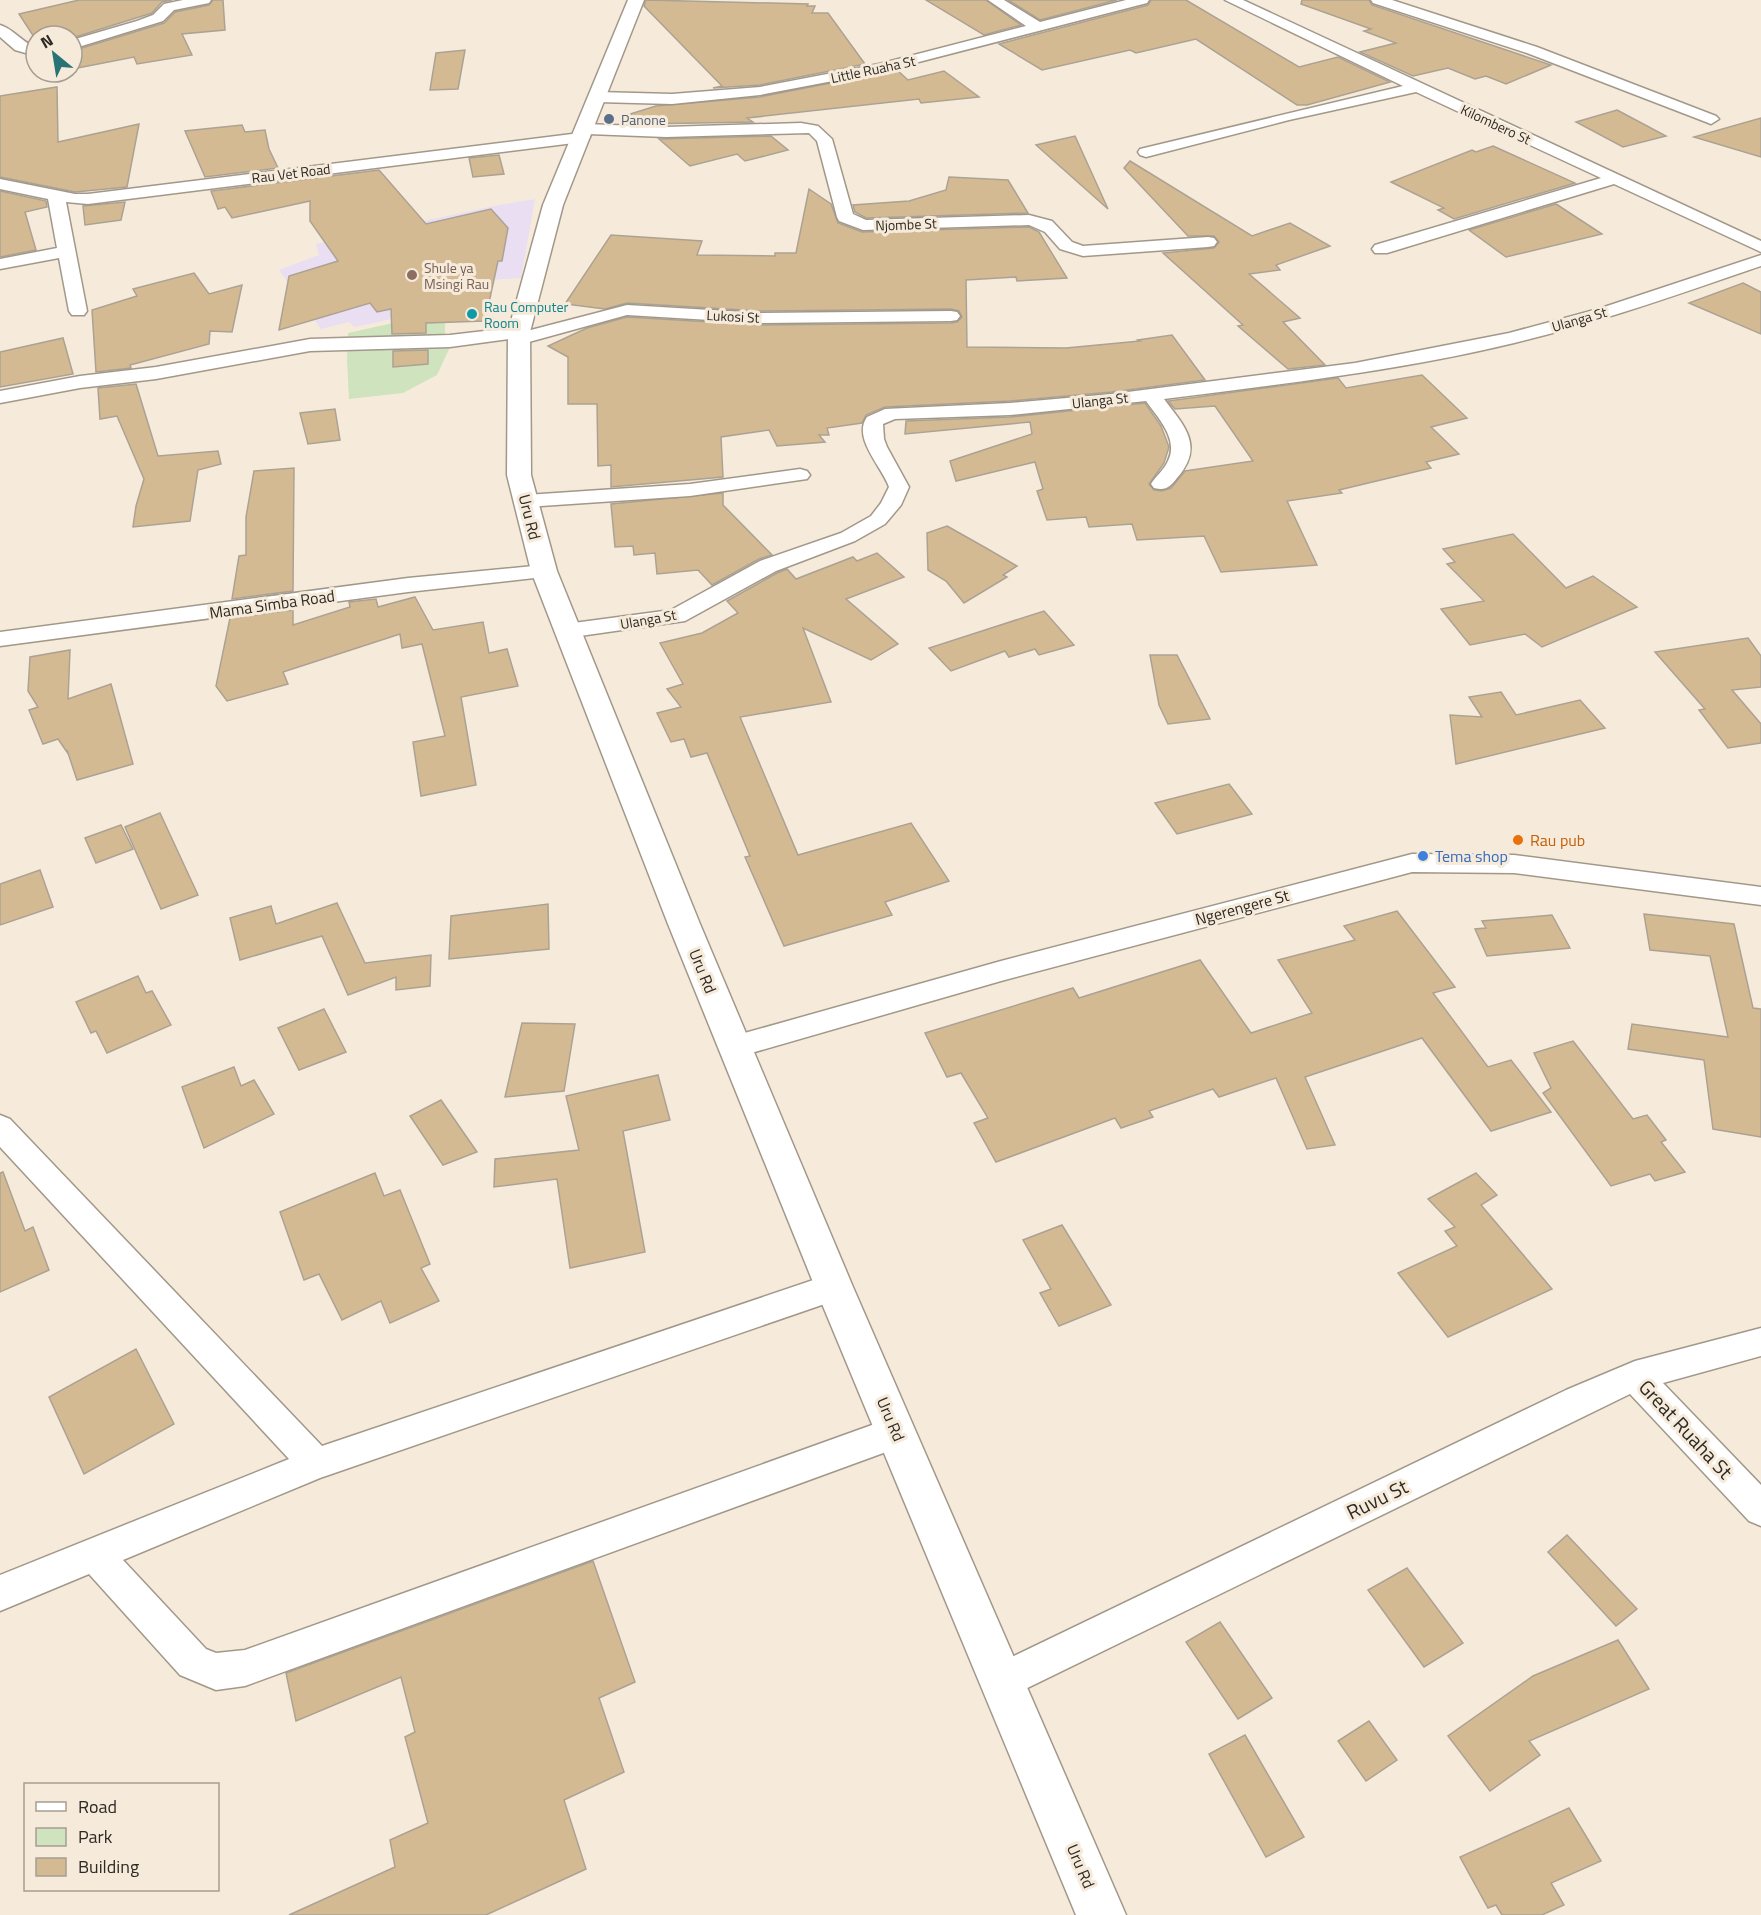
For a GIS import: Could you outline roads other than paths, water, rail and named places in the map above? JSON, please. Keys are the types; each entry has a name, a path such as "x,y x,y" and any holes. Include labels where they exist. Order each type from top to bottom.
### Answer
{"street":[{"path":"84,41 158,18 169,7 204,0"},
{"name":"Uru Rd","path":"636,0 553,205 519,336 519,475 544,571 566,631 734,1047 1101,1915"},
{"path":"996,0 1040,28"},
{"name":"Little Ruaha St","path":"598,97 672,99 760,91 880,68 1142,0"},
{"name":"Kilombero St","path":"1232,0 1761,247"},
{"path":"1378,0 1522,47 1711,119"},
{"path":"0,29 24,48"},
{"path":"1146,152 1288,116 1418,87"},
{"name":"Njombe St","path":"584,133 813,129 824,140 828,162 846,217 863,225 981,220 1041,222 1054,232 1063,246 1083,251 1208,243"},
{"name":"Rau Vet Road","path":"0,184 75,199 99,198 584,133"},
{"path":"1380,249 1615,179"},
{"path":"56,195 78,311"},
{"path":"0,264 66,251"},
{"name":"Ulanga St","path":"566,631 678,616 730,585 768,566 848,537 878,520 891,505 899,487 891,467 872,436 874,421 885,415 900,412 992,411 1317,376 1453,351 1604,312 1761,260"},
{"name":"Lukosi St","path":"0,397 80,382 156,373 310,345 519,336 627,310 760,318 951,316"},
{"path":"1150,394 1179,436 1183,450 1177,469 1161,484"},
{"path":"526,501 690,490 800,475"},
{"name":"Mama Simba Road","path":"0,639 408,585 544,571"},
{"name":"Ngerengere St","path":"734,1047 1001,971 1412,863 1514,864 1761,896"},
{"path":"0,1127 316,1464"},
{"path":"0,1593 316,1464 834,1287"},
{"name":"Ruvu St","path":"1002,1681 1567,1406 1635,1376 1761,1342"},
{"name":"Great Ruaha St","path":"1635,1376 1761,1509"},
{"path":"94,1554 193,1662 216,1672 276,1657 897,1432"}],"place":[{"name":"Panone","path":"609,119"},
{"name":"Shule ya Msingi Rau","path":"412,275"},
{"name":"Rau Computer Room","path":"472,314"},
{"name":"Rau pub","path":"1518,840"},
{"name":"Tema shop","path":"1423,856"}]}
